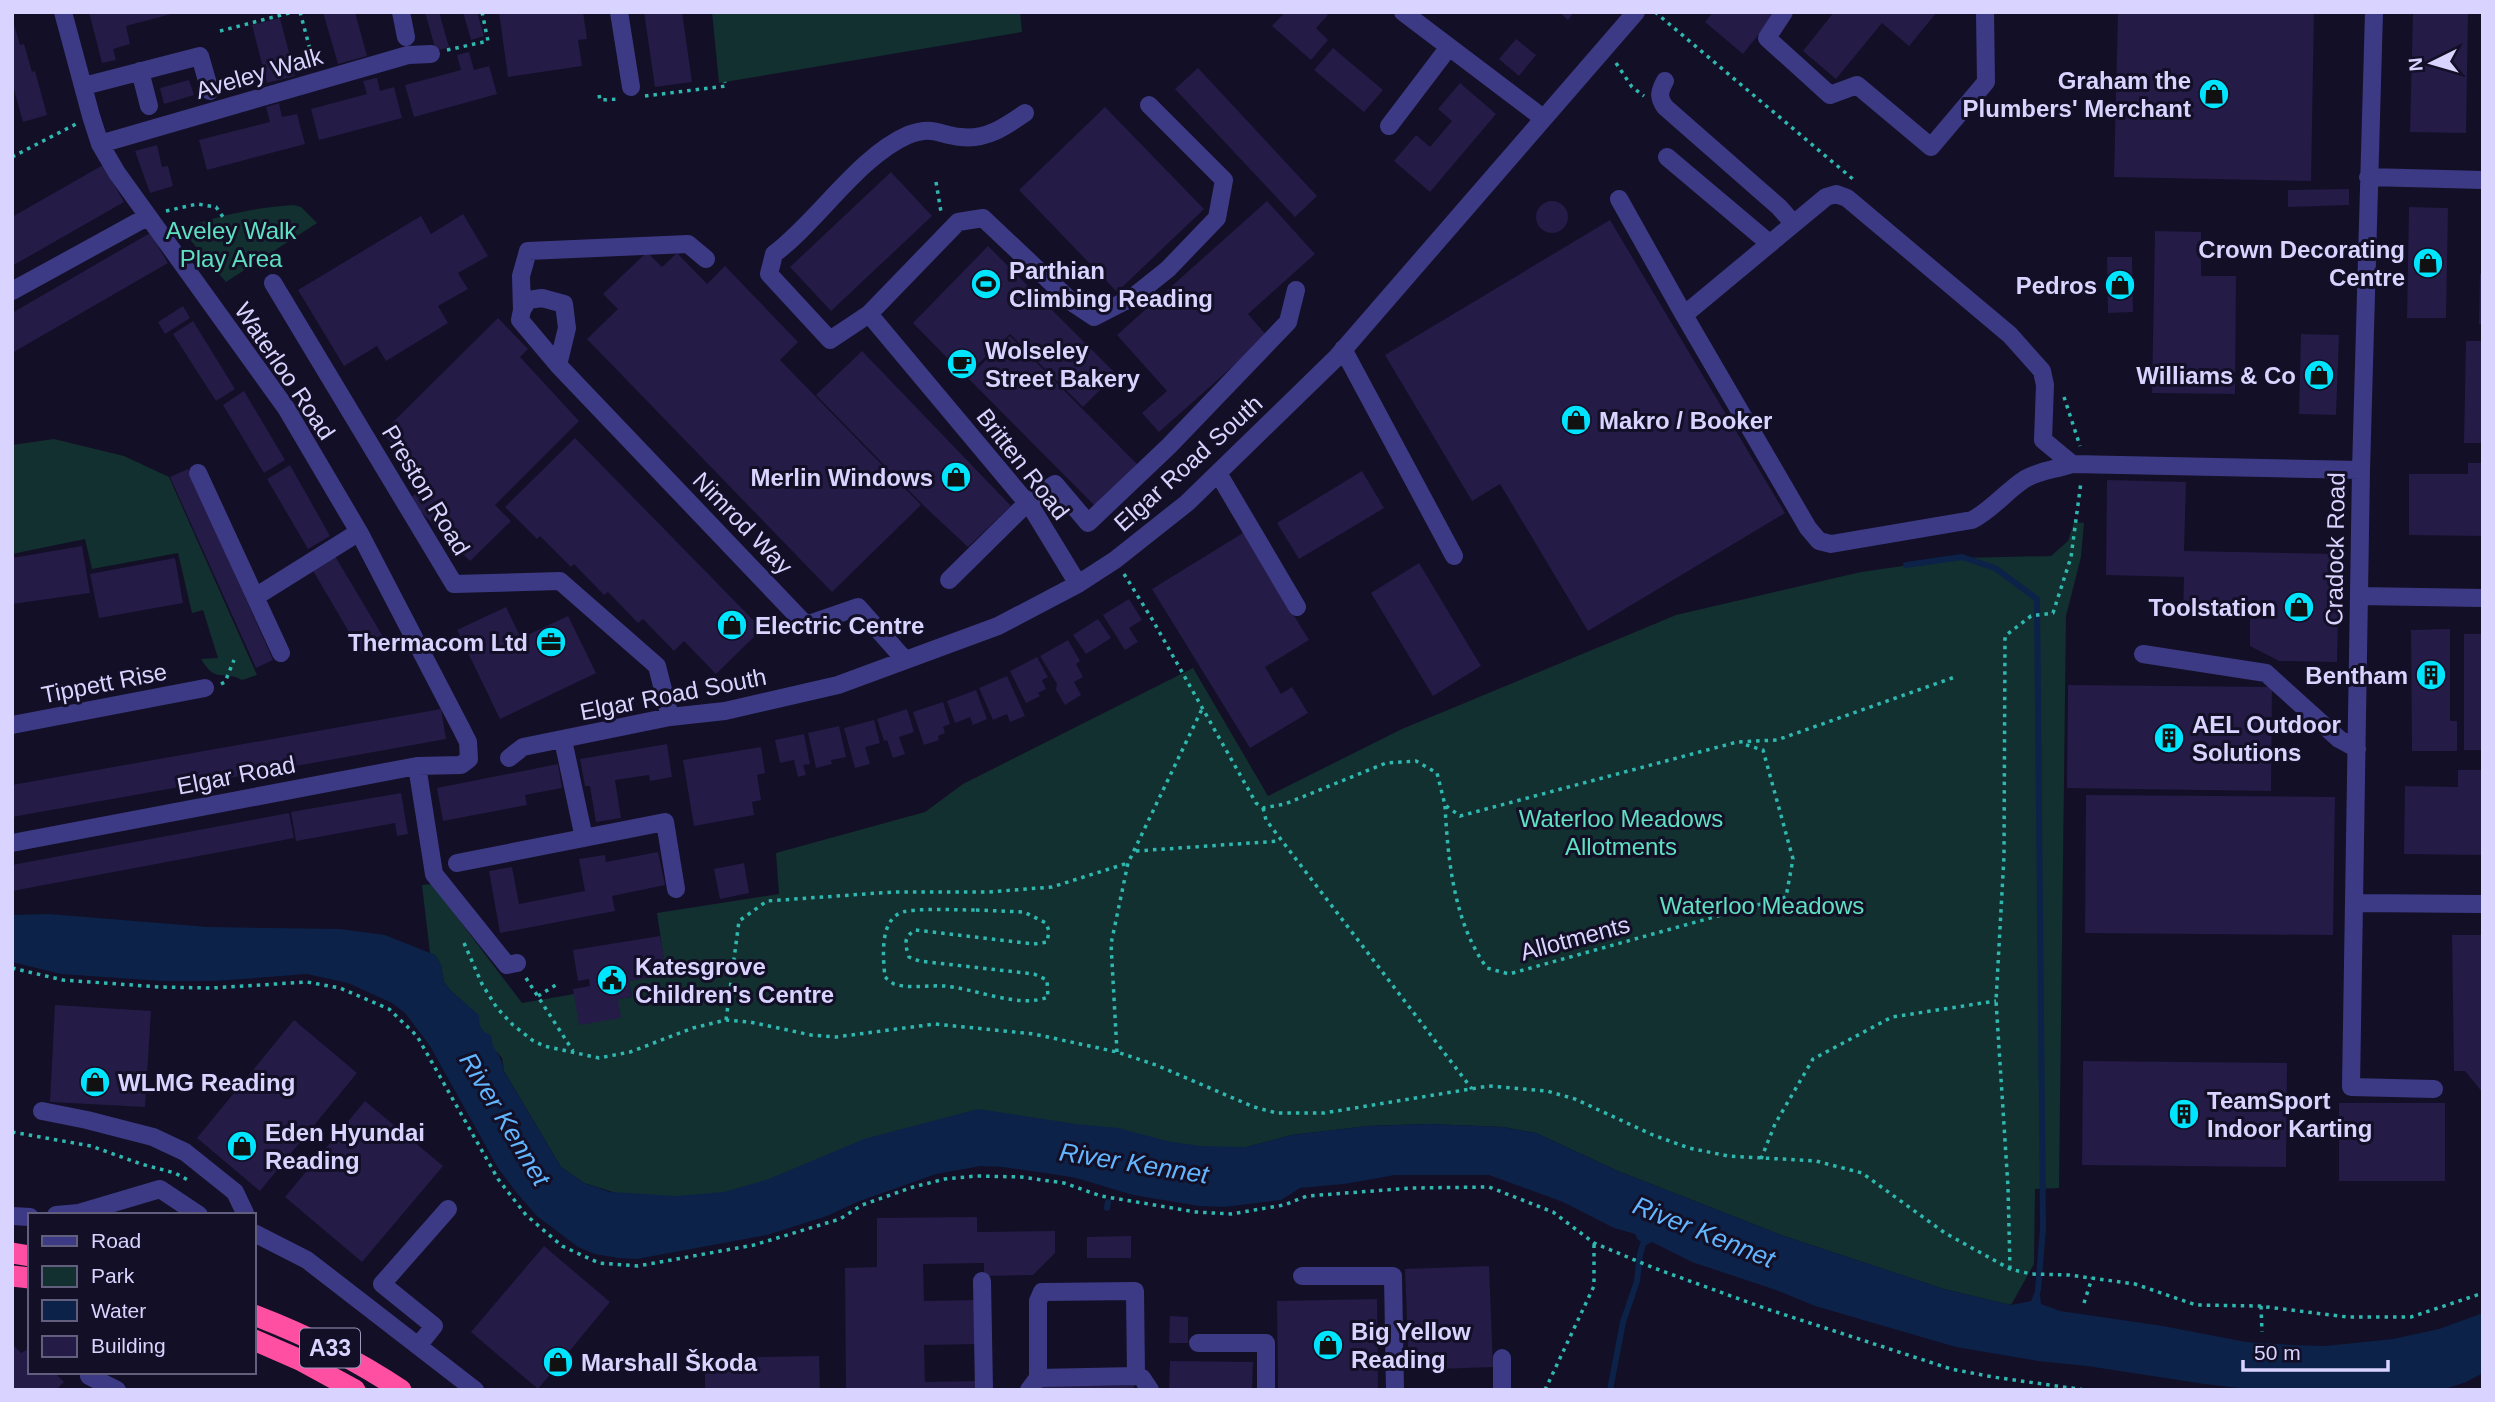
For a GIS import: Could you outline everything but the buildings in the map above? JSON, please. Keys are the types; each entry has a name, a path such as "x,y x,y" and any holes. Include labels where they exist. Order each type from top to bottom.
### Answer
{"highway":[{"name":"A33","path":"256,1316 346,1356 401,1390"},
{"name":"A33","path":"256,1341 300,1360 355,1390"}],"street":[{"name":"Waterloo Road","path":"63,12 100,144 148,220 286,408 359,533 461,728 468,743 469,760"},
{"path":"401,12 407,37"},
{"path":"619,12 631,94"},
{"path":"1404,12 1543,118"},
{"path":"1784,12 1767,38 1830,95 1857,85 1931,147 1986,82 1985,12"},
{"name":"Cradock Road","path":"2374,12 2361,470 2351,1087 2434,1089"},
{"name":"Elgar Road South","path":"509,758 523,747 670,717 725,711 838,685 998,626 1078,584 1115,560 1187,503 1343,349 1606,46 1627,15"},
{"path":"1389,126 1449,47"},
{"name":"Aveley Walk","path":"100,144 408,55 431,54"},
{"path":"84,86 200,56 210,91"},
{"path":"140,71 149,106"},
{"path":"1662,89 1665,107 1779,207 1793,223"},
{"path":"1025,113 1001,130 983,136 959,137 929,130 908,136 867,164 774,254 769,274 830,340 869,314 958,222 983,218 1073,303 1094,317 1133,297 1168,269 1217,218 1224,180 1149,105"},
{"path":"1667,157 1769,243"},
{"path":"2368,177 2483,180"},
{"path":"1684,316 1826,197 1836,194 1847,198 2008,333 2042,370 2045,384 2043,440 2072,464"},
{"path":"1619,199 1797,510 1819,541 1831,544 1972,520 2022,481 2040,471 2072,464 2361,470"},
{"path":"12,291 148,220"},
{"path":"522,310 521,275 528,251 688,244 706,259"},
{"name":"Preston Road","path":"273,283 454,584 560,581 657,666 670,717"},
{"path":"949,580 1027,503 1055,484 1088,523 1168,446 1288,322 1296,290"},
{"path":"522,310 528,300 542,298 564,304 567,328 558,365"},
{"name":"Nimrod Way","path":"522,310 520,320 558,365 806,625 858,607 905,660"},
{"name":"Britten Road","path":"869,314 1027,503 1078,584"},
{"path":"1343,349 1454,556"},
{"path":"198,472 281,653"},
{"path":"1218,472 1297,607"},
{"path":"255,597 359,533"},
{"path":"2359,596 2483,598"},
{"path":"2143,654 2266,673 2339,739 2357,749"},
{"name":"Tippett Rise","path":"12,725 205,688"},
{"path":"563,740 584,838"},
{"name":"Elgar Road","path":"12,843 417,766 461,765 469,760"},
{"path":"417,766 434,874 507,965 517,963"},
{"path":"457,863 665,822 676,889"},
{"path":"2355,903 2483,904"},
{"path":"42,1111 153,1138 185,1152 235,1192 245,1213"},
{"path":"79,1213 160,1189 196,1213"},
{"path":"418,1346 434,1326 382,1284 448,1209"},
{"path":"256,1234 307,1260 475,1390"},
{"path":"1301,1276 1394,1276 1395,1390"},
{"path":"982,1281 984,1390"},
{"path":"1136,1376 1135,1291 1042,1293 1038,1301 1034,1384 1136,1376 1142,1378 1150,1390"},
{"path":"1198,1343 1266,1343 1266,1390"},
{"path":"1502,1359 1502,1390"},
{"path":"89,1376 117,1390"}],"path":[{"path":"220,31 293,12"},
{"path":"300,12 314,63"},
{"path":"431,54 488,41 482,12"},
{"path":"1606,46 1636,92 1644,96 1662,89"},
{"path":"599,95 600,100 631,94 726,86 725,82"},
{"path":"12,157 91,116"},
{"path":"936,182 940,212 958,222"},
{"path":"148,220 169,210 197,204 216,207 223,217"},
{"path":"2010,1269 2008,1187 1996,1002 2004,856 2005,636 2031,616 2053,613 2071,556 2081,481"},
{"path":"1115,560 1152,619 1256,803 1263,808 1266,820 1472,1089"},
{"path":"205,688 225,682 234,660"},
{"path":"1263,808 1285,804 1386,763 1416,761 1437,773 1445,805 1460,816 1737,743 1777,740 1955,677"},
{"path":"1116,1052 1111,944 1128,863 1202,709"},
{"name":"Allotments","path":"1445,805 1447,845 1461,916 1472,948 1487,968 1509,974 1786,897 1793,859 1763,750 1737,743"},
{"path":"1136,851 1281,840"},
{"path":"726,1020 738,921 767,901 893,892 989,892 1052,887 1128,863"},
{"path":"902,912 1024,912 1046,923 1049,932 1047,943 1034,944 915,930 908,935 905,943 909,957 919,961 1034,974 1047,980 1049,989 1048,997 1038,1001 1005,998 945,986 892,983 885,977 885,932 891,921 902,912"},
{"path":"471,919 464,926 464,943 482,984 497,1008 532,1040 600,1058 615,1057 693,1028 726,1020 836,1037 935,1024 1034,1034 1116,1052 1156,1065 1254,1107 1278,1113 1324,1113 1489,1086 1547,1091 1575,1099 1653,1135 1689,1148 1728,1156 1816,1161 1862,1173 1945,1233 2010,1269 2031,1274 2068,1275 2135,1284 2196,1305 2262,1306 2347,1317 2411,1317 2483,1293"},
{"path":"517,963 574,1053"},
{"path":"12,968 63,980 159,986 212,988 307,982 340,988 389,1009 417,1037 498,1179 527,1215 562,1246 598,1263 638,1266 754,1245 840,1219 862,1205 913,1187 976,1175 1021,1177 1065,1184 1115,1198 1196,1212 1231,1214 1284,1205 1307,1196 1412,1188 1489,1187 1553,1212 1594,1243 1654,1268 1826,1329 1951,1369 2085,1390"},
{"path":"538,996 559,983"},
{"path":"1761,1159 1775,1124 1813,1059 1892,1017 1996,1002"},
{"path":"12,1132 91,1146 176,1173 193,1182"},
{"path":"1545,1390 1594,1286 1594,1243"},
{"path":"2084,1303 2092,1278"},
{"path":"2262,1306 2262,1332"}],"green space":[{"path":"712,12 1020,12 1022,32 719,83"},
{"name":"Aveley Walk Play Area","path":"294,205 301,207 317,223 226,282 181,229 236,213"},
{"path":"54,439 124,456 169,477 257,675 242,680 216,674 211,672 201,659 218,658 203,610 192,613 178,553 92,569 85,539 12,554 12,445"},
{"name":"Waterloo Meadows","path":"2074,522 2084,523 2081,557 2066,616 2059,1188 2035,1189 2034,1264 2011,1305 1944,1289 1781,1235 1618,1171 1536,1133 1503,1127 1430,1124 1367,1126 1292,1135 1246,1147 1247,1159 987,1111 768,1185 689,1198 613,1199 616,1193 584,1183 561,1167 504,1071 502,1058 492,1047 468,1006 444,982 441,965 435,955 430,953 422,885 432,884 522,1003 574,994 618,999 632,997 629,981 666,974 657,913 779,894 776,853 925,812 963,784 1193,668 1268,796 1402,729 1676,615 1861,572 1959,558 2051,556 2068,541"}],"water":[{"name":"River Kennet","path":"49,914 208,927 340,929 385,935 435,955 441,965 444,982 479,1015 481,1028 491,1035 504,1071 561,1167 584,1183 610,1192 676,1196 724,1192 769,1179 864,1139 978,1109 1118,1128 1199,1146 1246,1147 1292,1135 1367,1126 1430,1124 1503,1127 1536,1133 1618,1171 1781,1235 1944,1289 2011,1305 2031,1301 2039,1282 2041,1304 2060,1311 2163,1326 2246,1342 2325,1346 2393,1339 2439,1329 2483,1313 2483,1373 2442,1390 2257,1390 2038,1361 1956,1347 1815,1306 1692,1262 1652,1242 1647,1245 1638,1240 1635,1234 1614,1228 1563,1202 1489,1175 1395,1175 1300,1188 1281,1200 1224,1207 1199,1206 1133,1195 1076,1178 981,1166 936,1174 857,1202 827,1216 767,1235 637,1259 595,1254 578,1247 537,1216 516,1192 498,1168 430,1046 405,1013 392,1003 348,983 307,974 215,981 162,981 61,974 12,962 12,915"}],"waterway":[{"path":"1906,565 1962,557 1995,568 2037,599 2043,1228 2038,1290"},
{"path":"1107,1208 1108,1202"},
{"name":"River Kennet","path":"1610,1390 1623,1322 1637,1281 1640,1254 1646,1235"}],"place":[{"name":"Graham the Plumbers' Merchant","path":"2214,94"},
{"name":"Crown Decorating Centre","path":"2428,263"},
{"name":"Parthian Climbing Reading","path":"986,284"},
{"name":"Pedros","path":"2120,285"},
{"name":"Wolseley Street Bakery","path":"962,364"},
{"name":"Williams & Co","path":"2319,375"},
{"name":"Makro / Booker","path":"1576,420"},
{"name":"Merlin Windows","path":"956,477"},
{"name":"Toolstation","path":"2299,607"},
{"name":"Electric Centre","path":"732,625"},
{"name":"Thermacom Ltd","path":"551,642"},
{"name":"Bentham","path":"2431,675"},
{"name":"AEL Outdoor Solutions","path":"2169,738"},
{"name":"Katesgrove Children's Centre","path":"612,980"},
{"name":"WLMG Reading","path":"95,1082"},
{"name":"TeamSport Indoor Karting","path":"2184,1114"},
{"name":"Eden Hyundai Reading","path":"242,1146"},
{"name":"Big Yellow Reading","path":"1328,1345"},
{"name":"Marshall Škoda","path":"558,1362"}],"park label":[{"name":"Waterloo Meadows Allotments","path":"1621,832"}]}
